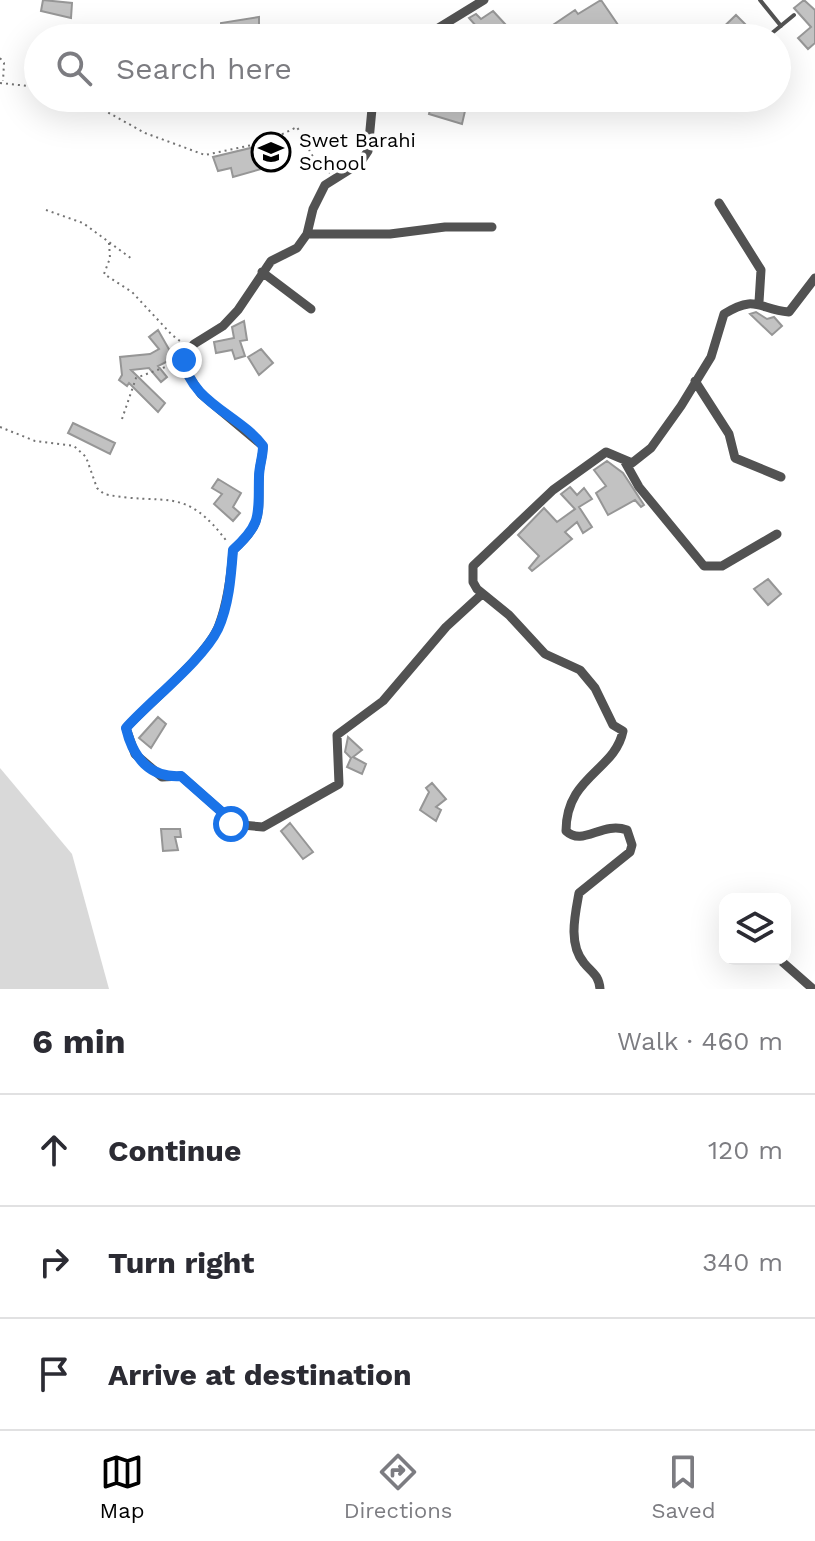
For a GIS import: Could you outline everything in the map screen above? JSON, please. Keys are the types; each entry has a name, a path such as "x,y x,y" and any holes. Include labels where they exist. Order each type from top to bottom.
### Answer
{"street":[{"path":"445,24 484,0"},
{"path":"372,112 368,151 360,163 335,178 320,192 307,234 297,248 271,261 251,295 238,310 223,326 192,349 184,360 186,372 201,394 263,446 258,519 247,538 233,550 230,585 219,627 206,649 126,728 135,754 144,765 162,777 181,776 231,824 263,827 339,784 337,735 383,701 446,627 482,594"},
{"path":"719,203 761,270 759,302"},
{"path":"307,234 390,234 445,227 492,227"},
{"path":"262,272 311,309"},
{"path":"600,989 599,978 577,952 574,932 579,893 630,852 632,845 627,830 618,827 603,827 579,838 572,837 566,831 566,820 575,793 620,744 623,731 613,725 595,688 580,670 545,654 509,615 482,594 473,582 473,566 553,490 606,452 632,463 651,448 714,350 724,314 741,305 759,302 789,312 815,278"},
{"path":"695,381 729,434 735,458 781,477"},
{"path":"625,462 639,487 704,566 722,566 777,534"},
{"path":"786,965 813,989"}],"lane":[{"path":"760,0 779,24"},
{"path":"783,24 794,15"}],"path":[{"path":"0,58 4,63 1,82 24,85"},
{"path":"107,112 145,133 205,155 266,142 297,127 313,157 335,178"},
{"path":"46,210 83,223 132,259"},
{"path":"109,243 110,258 104,274 132,292 172,335 192,349"},
{"path":"122,419 136,378 184,360"},
{"path":"0,427 35,441 74,446 86,457 97,488 104,494 183,501 213,524 233,550"}],"shaded area":[{"path":"0,768 72,854 109,989 0,989"}],"building":[{"path":"43,0 72,3 71,18 41,11"},
{"path":"601,0 617,24 554,24 575,10 578,14"},
{"path":"804,0 815,10 815,43 808,49 798,38 811,27 794,8"},
{"path":"493,11 505,24 474,24 469,18 476,14 481,19"},
{"path":"736,15 745,24 727,24"},
{"path":"259,17 259,24 221,23"},
{"path":"429,112 465,112 462,124"},
{"path":"267,144 269,152 264,153 268,167 233,177 231,168 218,171 213,157"},
{"path":"756,312 767,319 774,317 782,326 772,335 750,314"},
{"path":"244,321 247,340 240,341 245,356 235,359 232,350 216,353 214,342 234,338 232,327"},
{"path":"158,330 174,358 158,366 167,377 161,382 149,368 131,370 165,403 158,412 129,383 127,386 119,380 122,375 120,357 150,354 159,349 149,337"},
{"path":"261,349 273,363 259,375 248,357"},
{"path":"73,423 115,443 110,454 68,433"},
{"path":"607,461 623,473 644,505 641,507 635,500 608,515 596,493 606,486 594,470"},
{"path":"218,479 241,493 233,507 240,513 233,521 214,504 222,494 212,488"},
{"path":"570,487 577,495 584,488 592,499 579,507 592,527 583,533 577,522 565,532 572,539 532,571 529,568 539,556 518,535 544,508 557,522 575,509 561,494"},
{"path":"768,579 781,594 768,605 754,589"},
{"path":"158,717 166,724 151,748 139,738"},
{"path":"348,737 362,750 353,757 366,764 362,774 347,767 351,758 345,752"},
{"path":"432,783 446,799 436,807 441,810 436,821 420,810 429,792 426,788"},
{"path":"290,823 313,852 303,859 281,831"},
{"path":"161,829 180,829 181,837 175,837 178,850 163,851"}],"place":[{"name":"Swet Barahi School","path":"271,152"}],"route":[{"path":"184,360 191,382 201,394 256,436 263,446 259,482 261,509 247,538 233,550 230,585 219,627 206,649 126,728 135,754 144,765 162,777 181,776 231,824"}]}
